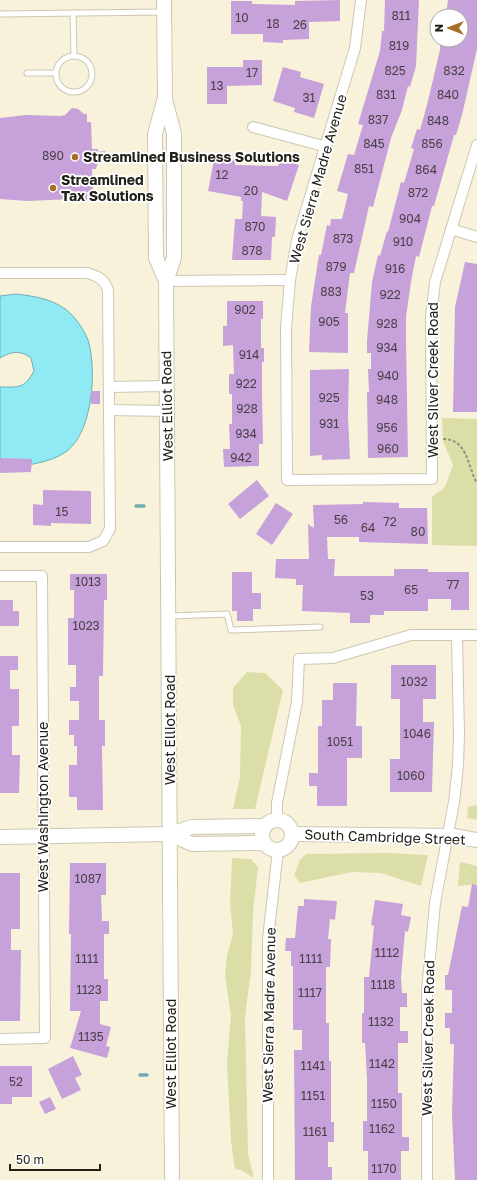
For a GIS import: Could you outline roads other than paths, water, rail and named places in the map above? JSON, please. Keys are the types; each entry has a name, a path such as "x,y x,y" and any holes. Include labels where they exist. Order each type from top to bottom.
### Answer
{"main road":[{"name":"West Elliot Road","path":"164,6 165,100 155,134 156,258 166,281 172,1180"},
{"path":"0,837 170,834 192,827 271,823 286,823 292,834 292,839 286,847 278,850 270,849 264,843 262,834 271,823"},
{"path":"170,834 192,844 264,843"},
{"name":"South Cambridge Street","path":"292,834 447,836 477,840"}],"street":[{"name":"West Sierra Madre Avenue","path":"361,0 355,48 297,240 290,280 286,328 287,480 432,479"},
{"path":"253,127 326,147"},
{"name":"West Silver Creek Road","path":"432,479 431,316 435,282 477,144"},
{"path":"451,230 477,237"},
{"path":"0,273 87,273 96,275 105,282 108,290 110,529 108,536 96,545 89,547 0,547"},
{"path":"166,281 290,280"},
{"path":"109,387 167,386"},
{"path":"109,410 168,411"},
{"name":"West Washington Avenue","path":"0,576 42,576 45,1038 0,1038"},
{"path":"271,823 277,804 297,702 299,659 333,658 410,635 477,635"},
{"name":"West Silver Creek Road","path":"427,1180 427,991 435,903 454,802 459,743 457,635"},
{"name":"West Sierra Madre Avenue","path":"268,1180 268,939 278,850"}],"lane":[{"path":"0,14 73,13 164,6"},
{"path":"73,13 74,56"},
{"path":"74,56 85,59 92,68 92,79 86,88 79,92 69,92 60,85 56,73 57,68 63,59 74,56"},
{"path":"27,73 56,73"},
{"path":"169,616 227,614 231,630 320,627"}],"water":[{"path":"16,294 51,301 66,309 81,326 88,340 91,352 91,399 83,429 76,442 67,451 60,456 43,462 0,469 0,387 20,386 27,381 34,371 31,358 27,355 16,352 0,358 0,296"}],"waterway":[{"path":"136,506 144,506"},
{"path":"140,1075 147,1075"}],"place":[{"name":"Streamlined Business Solutions","path":"75,157"},
{"name":"Streamlined Tax Solutions","path":"53,188"}]}
